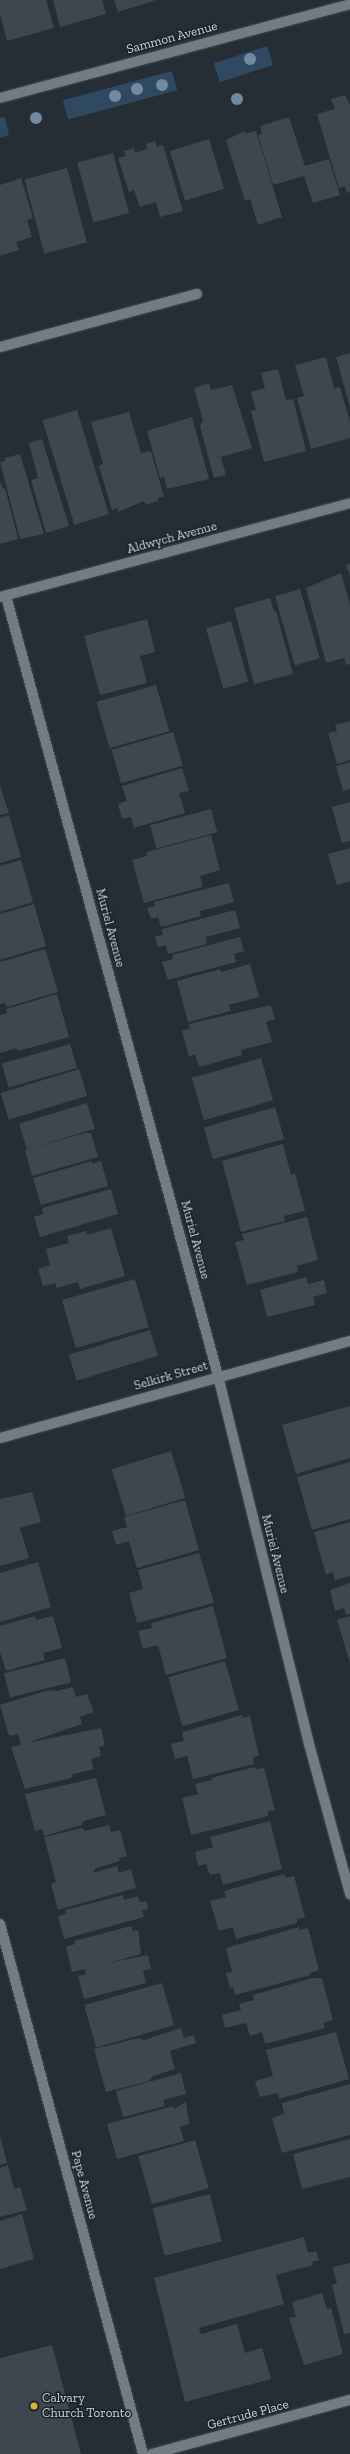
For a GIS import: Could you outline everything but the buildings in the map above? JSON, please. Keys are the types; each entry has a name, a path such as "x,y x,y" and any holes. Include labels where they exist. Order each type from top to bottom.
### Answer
{"street":[{"name":"Sammon Avenue","path":"0,98 350,4"},
{"path":"0,346 197,294"},
{"name":"Aldwych Avenue","path":"3,596 350,503"},
{"name":"Muriel Avenue","path":"3,596 218,1376 309,1744 350,1894"},
{"name":"Selkirk Street","path":"0,1438 218,1376 350,1341"},
{"name":"Pape Avenue","path":"0,1924 143,2454"},
{"name":"Gertrude Place","path":"152,2454 350,2400"}],"shaded area":[{"path":"267,46 273,65 220,82 214,63"},
{"path":"172,71 177,90 68,120 63,100"},
{"path":"5,117 9,135 0,138 0,118"}],"place":[{"name":"Calvary Church Toronto","path":"34,2406"}]}
